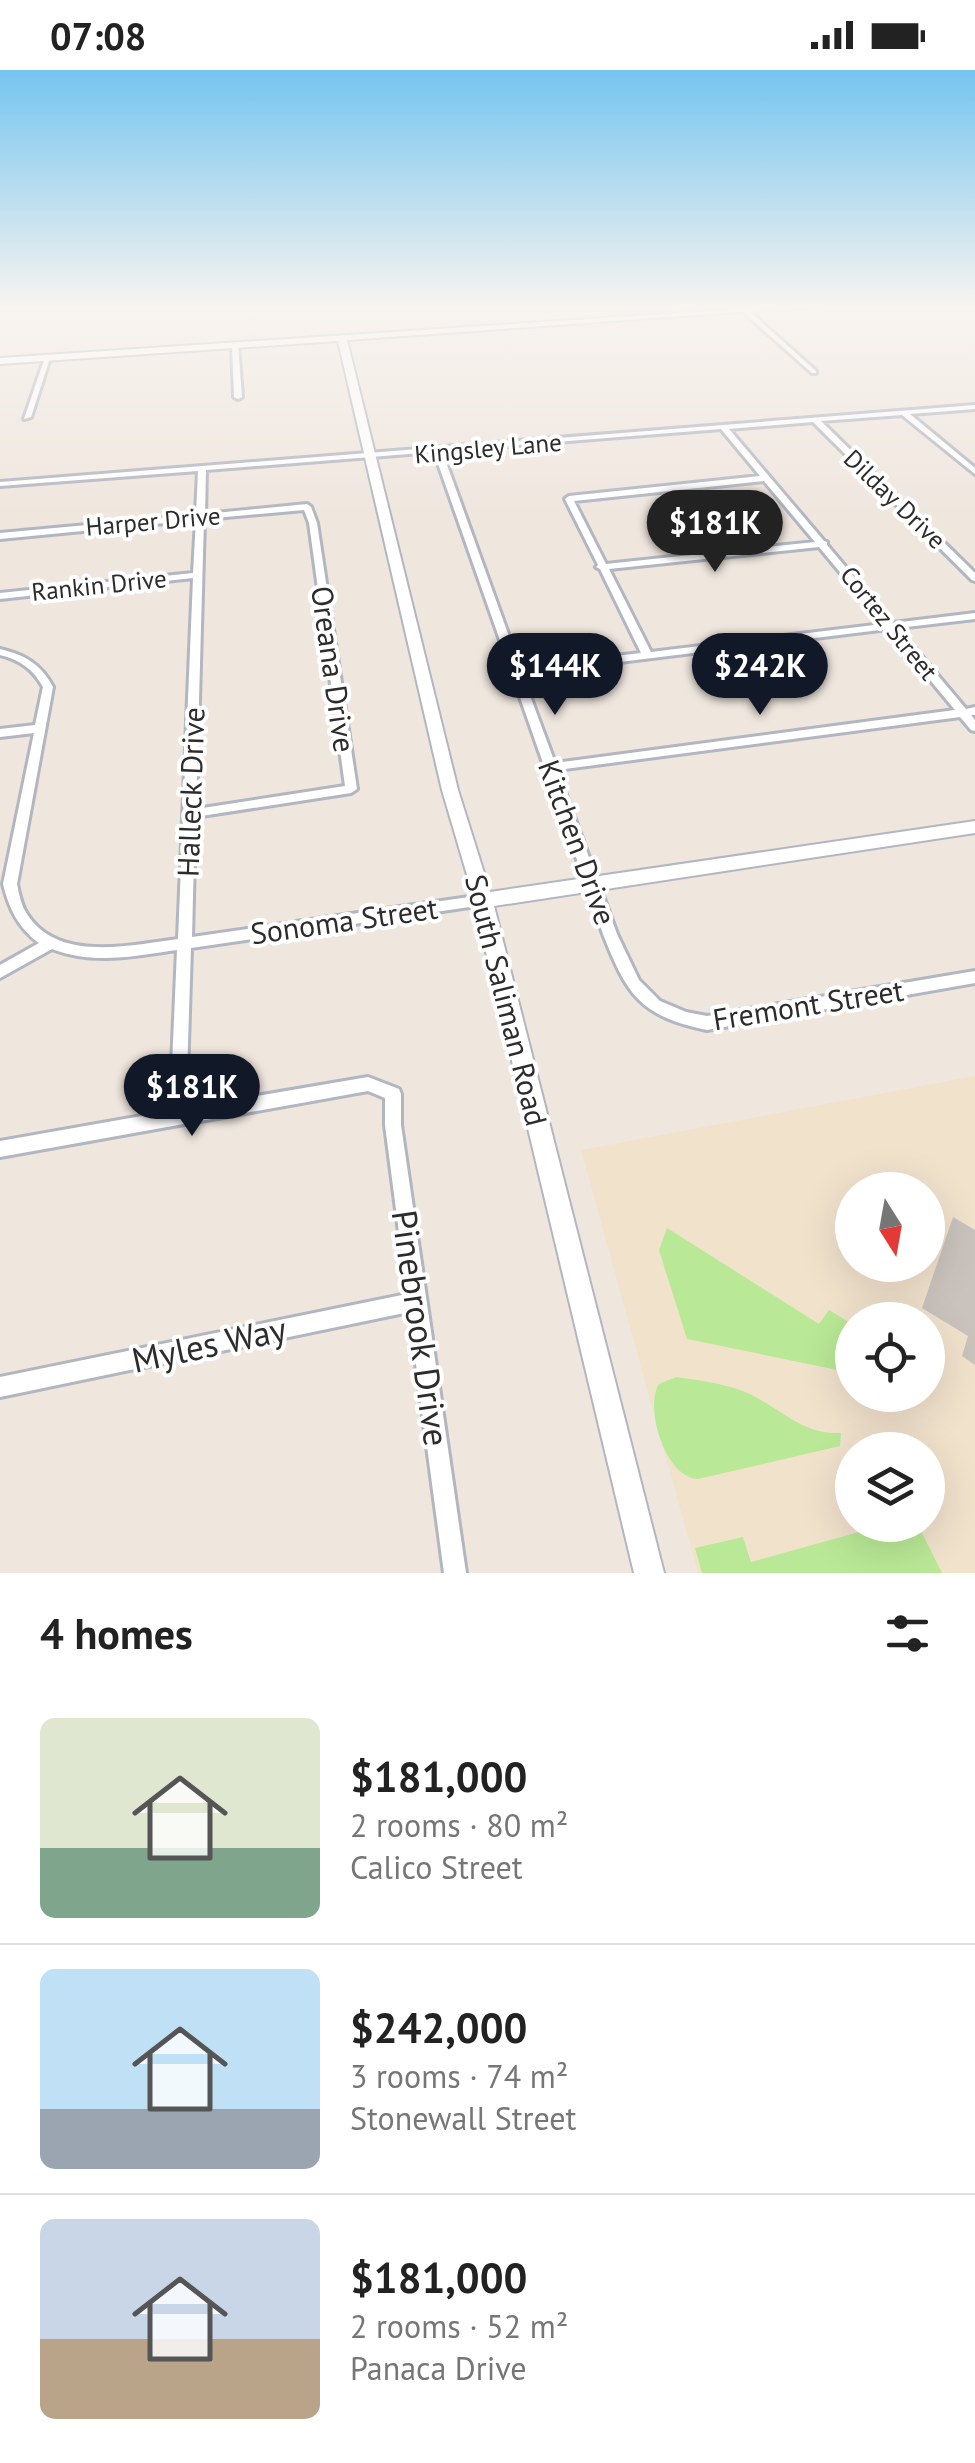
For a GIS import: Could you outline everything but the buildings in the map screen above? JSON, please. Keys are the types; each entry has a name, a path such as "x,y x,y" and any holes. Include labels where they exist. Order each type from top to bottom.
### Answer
{"street":[{"path":"27,416 41,376"},
{"path":"237,376 238,397"},
{"name":"South Saliman Road","path":"350,376 450,790 483,900 649,1573"},
{"name":"Kingsley Lane","path":"0,484 302,458 370,458 975,407"},
{"path":"904,413 975,472"},
{"name":"Dilday Drive","path":"814,420 975,578"},
{"name":"Cortez Street","path":"724,428 969,712 975,727"},
{"name":"Kitchen Drive","path":"438,452 629,982 646,1001"},
{"name":"Halleck Drive","path":"178,1118 202,467"},
{"path":"647,655 568,504 574,496 767,478"},
{"name":"Harper Drive","path":"0,536 306,507"},
{"name":"Oreana Drive","path":"190,814 351,788 313,523 306,507"},
{"path":"601,567 824,544"},
{"name":"Rankin Drive","path":"0,596 198,574"},
{"path":"517,671 975,616"},
{"path":"0,652 21,656 40,670 48,686 10,884 14,909 29,930 50,942 0,972"},
{"path":"551,767 969,712"},
{"path":"0,733 41,728"},
{"name":"Sonoma Street","path":"50,942 84,954 185,944 975,827"},
{"path":"2,836 19,834"},
{"name":"Fremont Street","path":"646,1001 672,1016 707,1023 975,977"},
{"name":"Pinebrook Drive","path":"178,1118 368,1084 394,1094 393,1125 454,1573"},
{"path":"0,1150 178,1118"},
{"name":"Myles Way","path":"0,1387 418,1301"}],"shaded area":[{"path":"975,1076 975,1573 698,1573 581,1150"}],"green space":[{"path":"667,1228 819,1324 829,1310 835,1314 835,1369 687,1339 659,1250"},
{"path":"676,1377 740,1390 800,1424 835,1433 835,1447 698,1479 686,1476 667,1455 660,1440 654,1408 659,1384"},
{"path":"743,1537 751,1562 835,1539 835,1542 926,1542 942,1573 702,1573 695,1548"}]}
